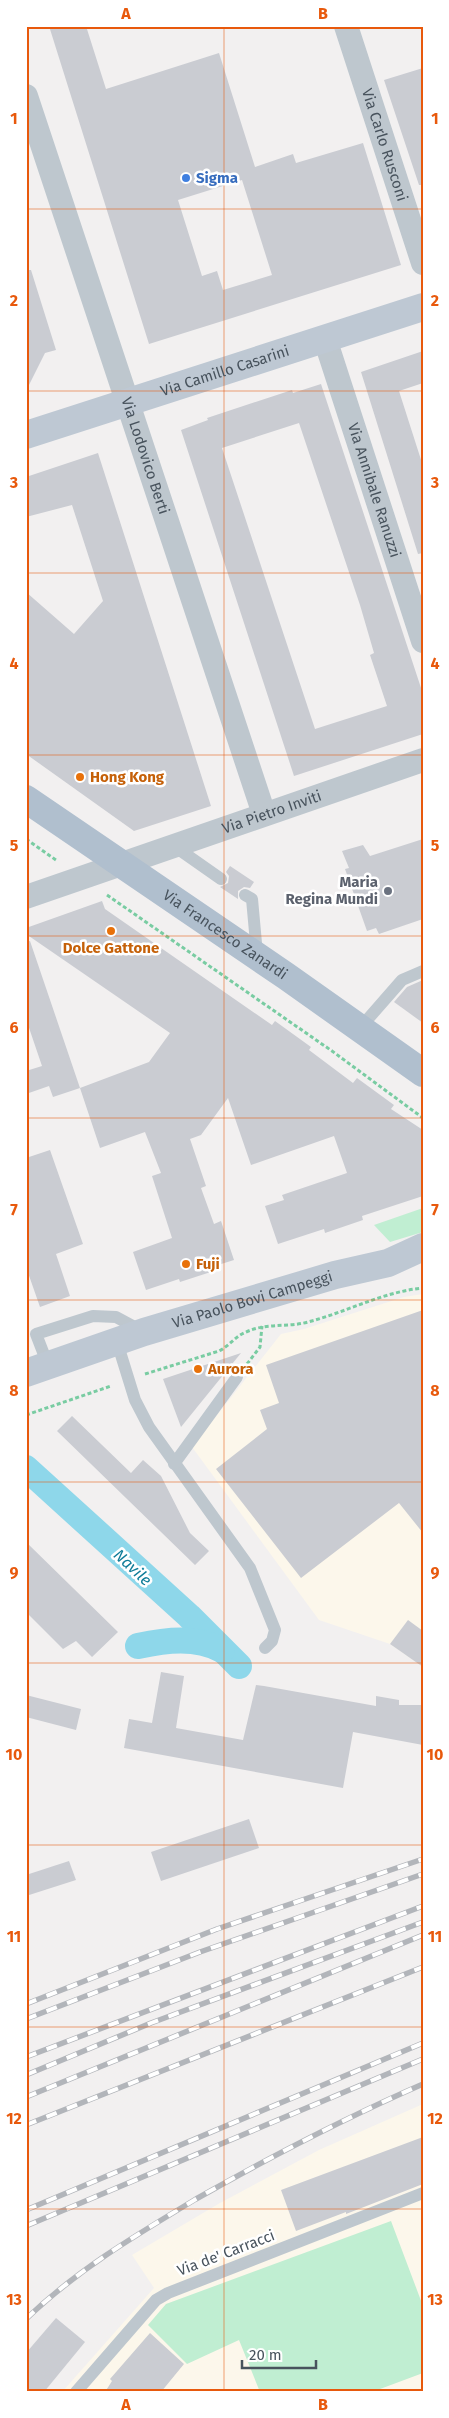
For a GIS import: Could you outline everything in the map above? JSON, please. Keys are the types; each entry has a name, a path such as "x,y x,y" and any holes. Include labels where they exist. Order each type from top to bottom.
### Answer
{"main road":[{"name":"Via Francesco Zanardi","path":"26,799 423,1073"}],"street":[{"name":"Via Carlo Rusconi","path":"346,26 423,262"},
{"name":"Via Lodovico Berti","path":"26,96 264,814"},
{"name":"Via Camillo Casarini","path":"26,435 423,307"},
{"name":"Via Annibale Ranuzzi","path":"325,339 423,641"},
{"name":"Via Pietro Inviti","path":"26,897 423,760"},
{"name":"Via Paolo Bovi Campeggi","path":"37,1369 144,1332 335,1276 388,1263 423,1247"},
{"name":"Via Paolo Bovi Campeggi","path":"388,1263 423,1269"}],"lane":[{"path":"174,846 221,879"},
{"path":"245,895 252,899 257,957"},
{"path":"360,1028 402,980 423,971"},
{"path":"37,1369 36,1334 93,1316 116,1317 144,1332"},
{"path":"117,1342 142,1415 174,1464 250,1568 275,1630 272,1641 265,1648"},
{"path":"174,1464 237,1377"},
{"name":"Via de' Carracci","path":"76,2392 156,2300 168,2293 423,2193"}],"path":[{"path":"26,839 58,861"},
{"path":"104,893 332,1051 423,1118"},
{"path":"141,1376 219,1351 230,1346 242,1334 262,1326 308,1322 400,1290 423,1288"},
{"path":"237,1377 260,1347 262,1326"},
{"path":"26,1415 116,1384"}],"shaded area":[{"path":"423,1294 423,1667 390,1644 319,1620 192,1447 281,1334 304,1329 404,1297"},
{"path":"423,2104 423,2392 62,2392 154,2288 132,2255 220,2203 319,2150"}],"green space":[{"path":"423,1208 423,1232 390,1242 374,1225"},
{"path":"391,2221 423,2306 423,2373 372,2392 260,2392 239,2340 187,2364 148,2325 166,2304"}],"building":[{"path":"49,26 86,26 106,89 219,53 255,167 293,154 296,163 363,143 401,265 149,344","holes":["242,180 272,275 223,290 217,271 202,276 178,200"]},
{"path":"423,68 423,185 419,185 384,80"},
{"path":"26,270 31,270 56,350 45,353 26,391"},
{"path":"423,351 423,383 399,391 423,466 423,553 418,554 361,372"},
{"path":"321,384 423,694 423,734 294,776 181,430 208,420 207,418 292,390 293,393","holes":["299,423 360,605 374,653 370,655 387,706 315,729 222,448"]},
{"path":"98,453 211,806 134,831 26,754 26,592 74,634 103,601 72,505 26,517 26,477"},
{"name":"Maria Regina Mundi","path":"423,839 423,919 379,934 376,928 367,931 345,869 349,868 342,851 363,845 370,856"},
{"path":"230,866 254,882 250,888 244,887 238,891 238,899 220,887 228,883 229,876 226,872"},
{"path":"102,901 105,909 272,1025 275,1021 311,1047 309,1050 353,1083 357,1078 394,1105 391,1109 423,1130 423,1196 362,1216 363,1220 325,1233 324,1229 278,1244 265,1206 284,1200 282,1195 347,1173 334,1136 251,1165 228,1098 201,1135 190,1139 206,1186 201,1188 214,1224 221,1221 234,1260 218,1265 220,1269 180,1282 179,1279 146,1290 133,1252 172,1238 152,1176 161,1173 145,1132 100,1148 80,1088 149,1062 170,1033 26,934 26,928"},
{"path":"30,941 80,1088 53,1097 49,1086 26,1094 26,1071 42,1066 26,1019 26,942"},
{"path":"423,980 423,1023 394,1002 407,987"},
{"path":"50,1150 83,1244 56,1254 70,1296 40,1307 26,1267 26,1158"},
{"path":"423,1310 423,1533 399,1503 301,1578 216,1469 267,1429 260,1410 279,1403 266,1365"},
{"path":"241,1353 181,1427 163,1379"},
{"path":"72,1416 131,1473 143,1460 161,1476 190,1533 209,1551 195,1565 57,1431"},
{"path":"26,1542 118,1632 92,1657 76,1641 63,1649 26,1612"},
{"path":"408,1620 423,1631 423,1667 390,1644"},
{"path":"161,1672 184,1676 176,1728 243,1740 256,1685 376,1706 376,1696 399,1700 399,1705 423,1705 423,1745 353,1732 343,1788 124,1748 129,1719 152,1723"},
{"path":"26,1695 81,1709 76,1730 26,1717"},
{"path":"249,1819 259,1848 161,1881 151,1852"},
{"path":"69,1861 76,1880 26,1896 26,1875"},
{"path":"423,2137 423,2184 296,2231 281,2190"},
{"path":"56,2318 85,2342 44,2392 26,2392 26,2353"},
{"path":"150,2333 184,2364 161,2392 105,2392 112,2381 110,2379"}],"waterway":[{"name":"Navile","path":"26,1468 189,1616 239,1666"},
{"path":"138,1646 181,1640 202,1643 222,1650"}],"railway":[{"path":"26,2004 217,1929 423,1859"},
{"path":"26,2019 200,1952 423,1874"},
{"path":"26,2057 423,1906"},
{"path":"26,2075 151,2023 423,1922"},
{"path":"26,2097 423,1935"},
{"path":"26,2125 423,1967"},
{"path":"26,2210 423,2043"},
{"path":"26,2226 423,2059"},
{"path":"26,2319 45,2301 86,2269 196,2199 308,2138 423,2084"}],"place":[{"name":"Sigma","path":"186,178"},
{"name":"Hong Kong","path":"80,777"},
{"name":"Maria Regina Mundi","path":"388,891"},
{"name":"Dolce Gattone","path":"111,931"},
{"name":"Fuji","path":"186,1264"},
{"name":"Aurora","path":"198,1369"}]}
